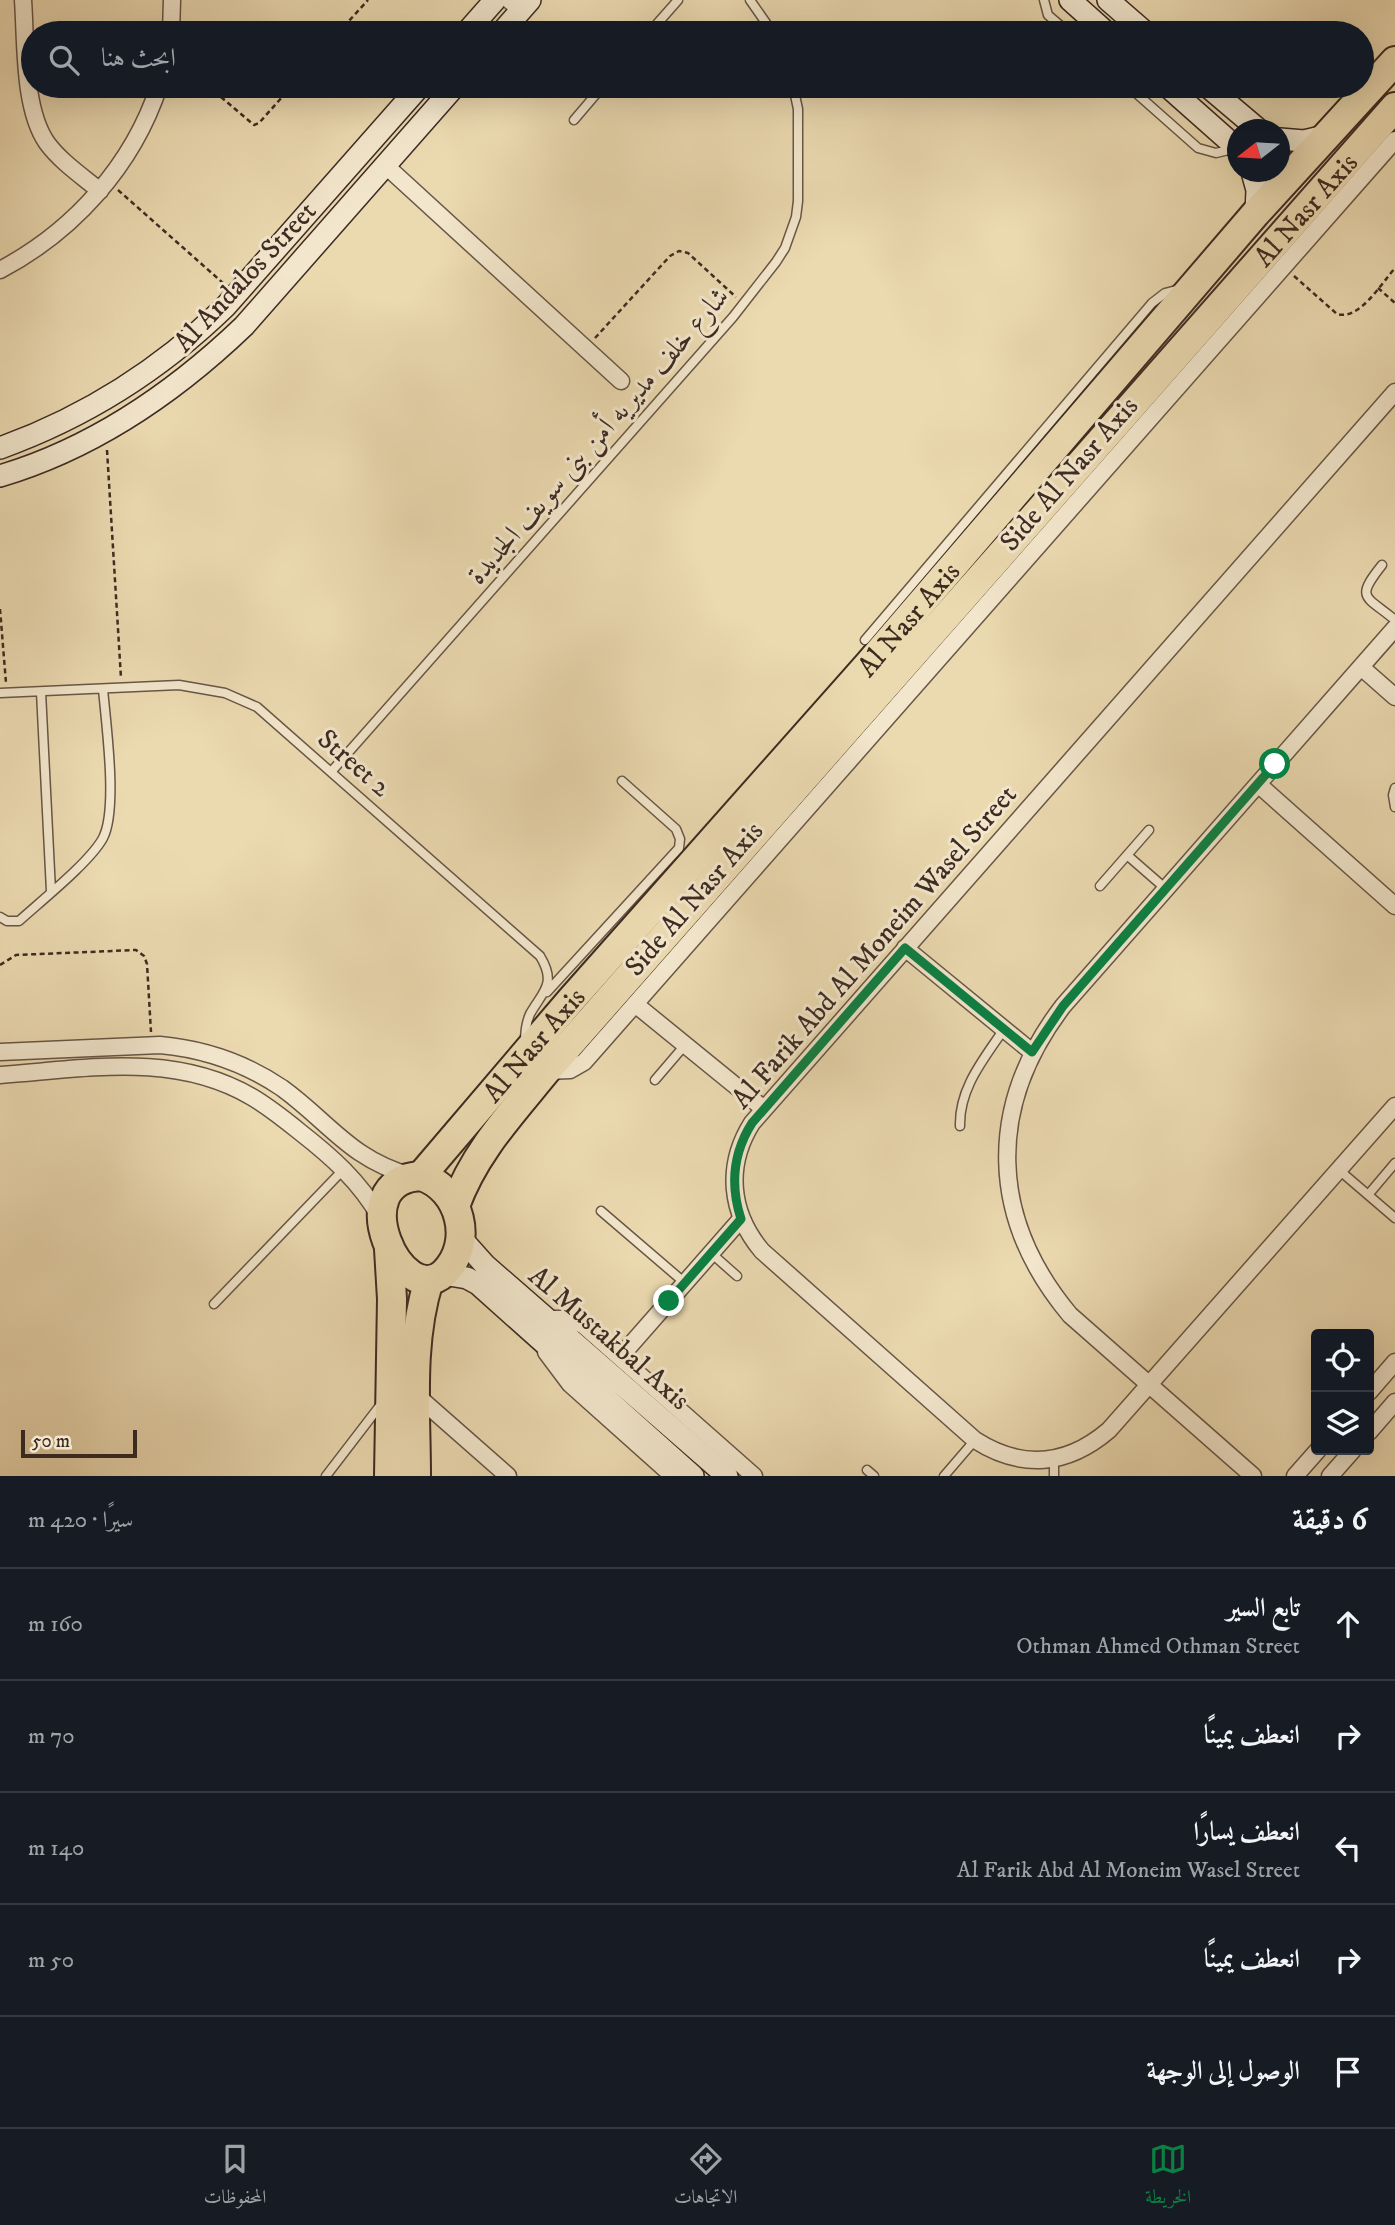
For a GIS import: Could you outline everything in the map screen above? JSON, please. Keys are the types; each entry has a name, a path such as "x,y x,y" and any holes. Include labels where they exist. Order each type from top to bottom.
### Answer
{"highway":[{"name":"Al Nasr Axis","path":"1374,84 1395,61"},
{"name":"Al Nasr Axis","path":"417,1176 455,1137 537,1062 1190,289 1360,98"},
{"name":"Al Nasr Axis","path":"874,663 1273,267 1395,107"},
{"name":"Al Nasr Axis","path":"456,1206 478,1157 537,1062"},
{"path":"455,1137 478,1157"},
{"path":"389,1476 403,1394 423,1299 436,1277 455,1257 460,1237 456,1206 439,1184 417,1176 396,1185 389,1192 382,1210 403,1394 416,1476"},
{"path":"385,1231 399,1265 404,1270 414,1277 436,1277"}],"street":[{"path":"23,0 25,21"},
{"path":"171,21 172,0"},
{"path":"477,21 495,0"},
{"path":"1070,0 1094,21"},
{"path":"1108,0 1132,21"},
{"path":"509,21 520,3"},
{"path":"31,98 34,117 57,155 104,186"},
{"path":"0,270 52,237 104,186 140,132 154,98"},
{"name":"Al Andalos Street","path":"0,448 60,424 116,394 200,332 409,98"},
{"name":"Al Andalos Street","path":"0,475 40,462 106,431 160,397 217,351 244,326 444,98"},
{"path":"1181,98 1227,139"},
{"path":"1221,98 1246,119"},
{"path":"1290,140 1304,141 1325,136"},
{"name":"Side Al Nasr Axis","path":"537,1062 570,1070 580,1065 1273,267 1395,140"},
{"path":"385,165 621,381"},
{"path":"1255,182 1256,213"},
{"name":"Al Farik Abd Al Moneim Wasel Street","path":"1395,392 764,1109 745,1133 736,1157 735,1195 741,1219 762,1251 975,1440 989,1449 1021,1459 1054,1459 1084,1449 1110,1430 1395,1106"},
{"path":"1253,1476 1070,1315 1042,1278 1024,1244 1015,1217 1009,1189 1008,1133 1021,1078 1032,1052 1063,1006 1395,628"},
{"path":"1361,667 1395,697"},
{"path":"1258,784 1395,906"},
{"path":"905,948 1032,1052"},
{"path":"635,1004 764,1109"},
{"path":"0,1052 151,1045 199,1051 240,1064 283,1089 365,1158 388,1169 417,1176"},
{"path":"0,1075 138,1065 192,1073 230,1086 269,1107 344,1168 361,1187 385,1231"},
{"path":"620,1357 741,1219"},
{"name":"Al Mustakbal Axis","path":"460,1237 543,1328 693,1476"},
{"name":"Al Mustakbal Axis","path":"436,1277 467,1278 543,1328 727,1476"},
{"path":"673,1476 570,1384 552,1362 543,1328 568,1319 578,1322 754,1476"},
{"path":"1374,1386 1395,1362"},
{"path":"403,1394 508,1476"},
{"path":"1374,1426 1395,1402"},
{"path":"1295,1476 1314,1455"},
{"path":"1330,1476 1349,1455"}],"lane":[{"path":"660,21 678,0"},
{"path":"750,0 765,21"},
{"path":"1044,0 1048,15 1055,21"},
{"path":"574,120 593,98"},
{"name":"شارع خلف مديريه أمن بنى سويف الجديدة","path":"331,772 733,317 776,262 785,248 796,217 798,201 798,109 796,98"},
{"path":"1142,98 1198,148 1216,153 1227,150"},
{"path":"1382,565 1366,585 1365,591 1368,598 1395,620"},
{"name":"Street 2","path":"3,693 193,686 242,699 257,707 540,956 547,970 546,992"},
{"path":"0,917 7,921 19,921 102,841 111,809 103,689"},
{"path":"41,692 51,891"},
{"path":"537,1062 525,1042 527,1021 546,992 679,848 680,839 676,830 622,781"},
{"path":"1395,788 1395,807"},
{"path":"1100,886 1149,830"},
{"path":"1127,855 1166,889"},
{"path":"960,1126 960,1108 965,1090 1003,1028"},
{"path":"655,1080 685,1045"},
{"path":"1368,1195 1395,1163"},
{"path":"214,1304 344,1168"},
{"path":"1339,1170 1395,1218"},
{"path":"601,1211 685,1283"},
{"path":"712,1253 737,1276"},
{"path":"326,1476 403,1394"},
{"path":"944,1476 975,1440"},
{"path":"1054,1459 1054,1476"}],"path":[{"path":"349,21 368,0"},
{"path":"222,98 254,125 259,124 282,98"},
{"path":"104,186 236,294"},
{"path":"586,349 670,256 679,251 688,253 733,293 738,305 733,317"},
{"path":"1273,267 1337,314 1344,316 1358,311 1395,268"},
{"path":"1378,288 1395,303"},
{"path":"106,431 121,688"},
{"path":"0,609 3,693"},
{"path":"0,964 16,955 136,950 144,956 147,964 151,1045"}],"route":[{"path":"669,1301 741,1219 735,1195 734,1170 745,1133 905,948 1032,1052 1063,1006 1275,764"}]}
